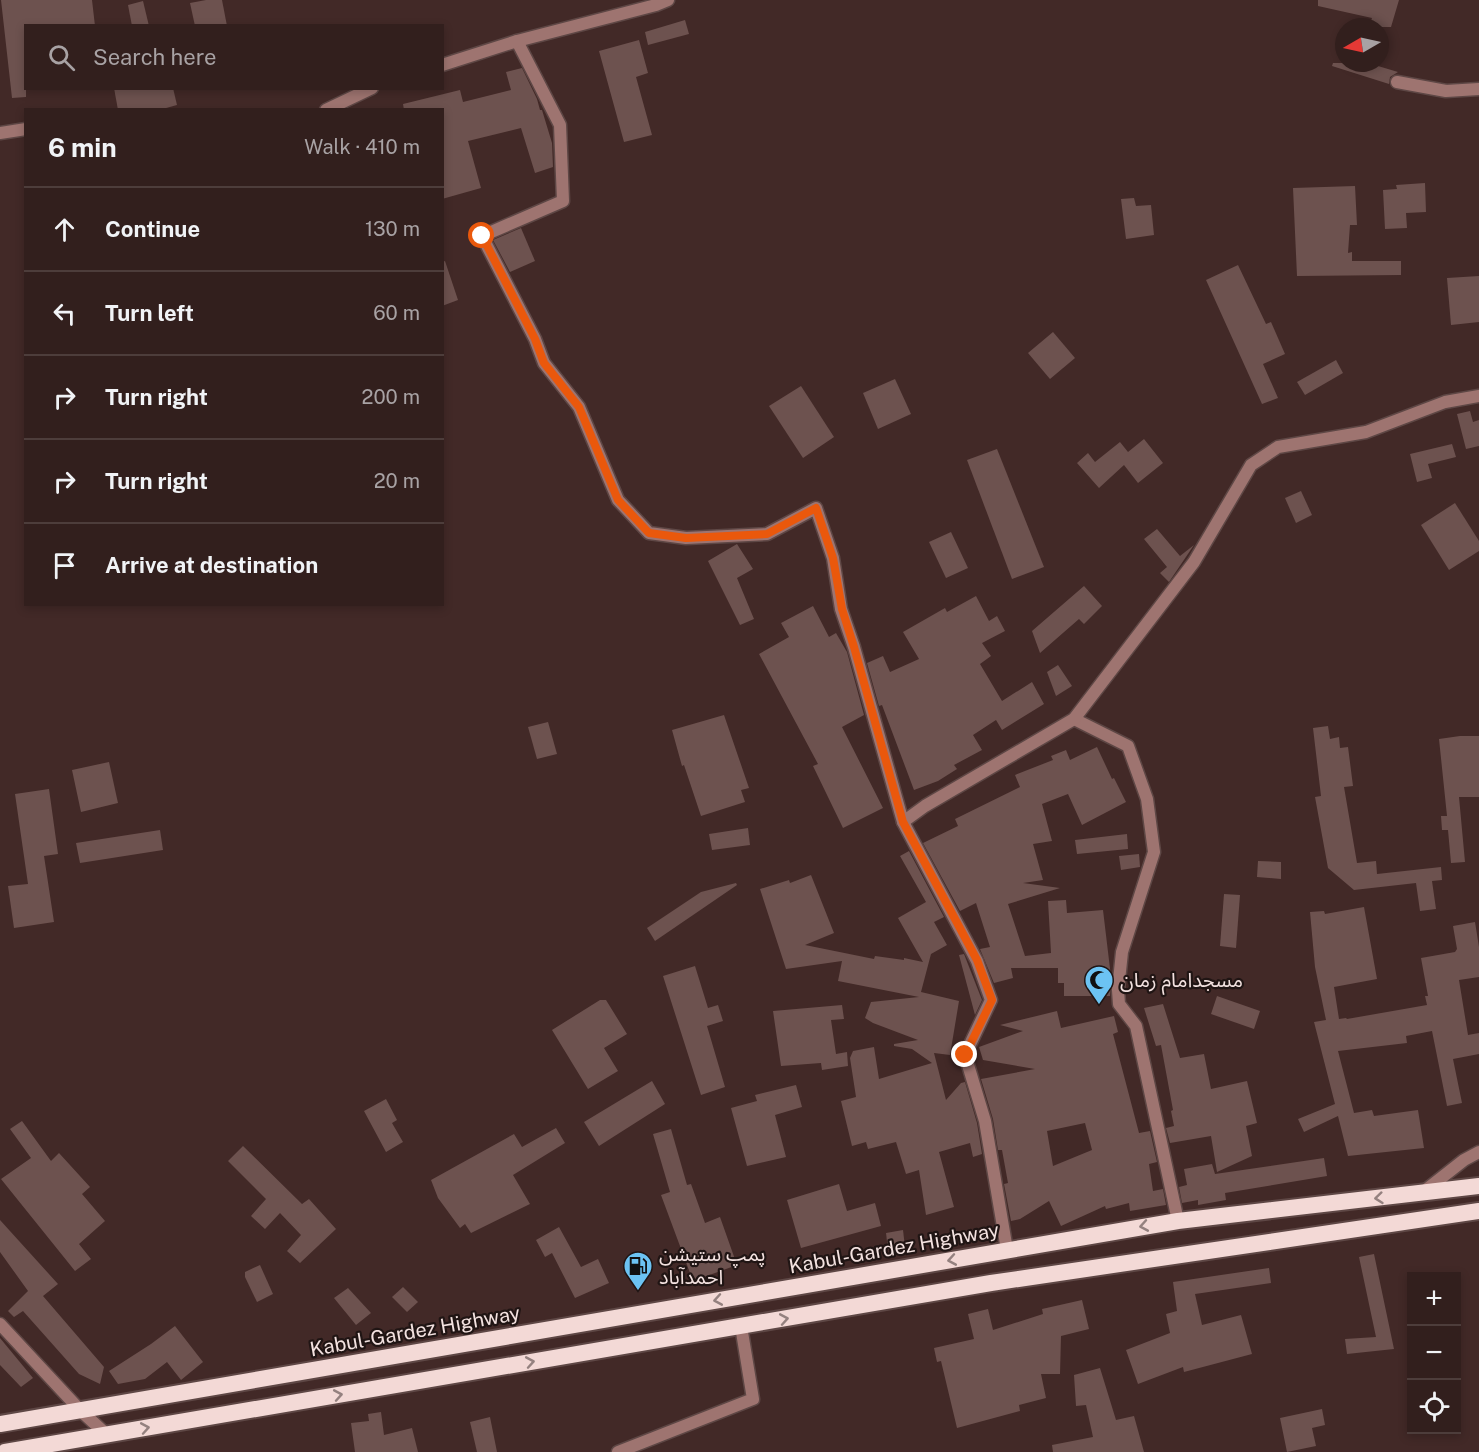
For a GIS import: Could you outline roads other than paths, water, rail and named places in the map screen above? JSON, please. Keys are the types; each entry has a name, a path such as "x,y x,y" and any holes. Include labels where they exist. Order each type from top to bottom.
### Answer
{"highway":[{"name":"Kabul-Gardez Highway","path":"0,1424 1178,1221 1479,1186"},
{"path":"5,1452 991,1283 1479,1211"}],"street":[{"path":"444,64 517,41 668,0"},
{"path":"517,41 560,125 563,201 482,236 535,339 544,363 579,407 618,500 649,533 686,538 767,534 816,508 833,558 842,609 903,822 977,960 992,1000 965,1055 985,1121 1007,1250"},
{"path":"1397,82 1446,91 1479,89"},
{"path":"330,108 368,90"},
{"path":"0,133 24,129"},
{"path":"903,822 926,806 1074,719 1194,562 1251,465 1278,447 1366,432 1445,402 1479,396"},
{"path":"1074,719 1128,746 1147,799 1154,852 1122,952 1118,990 1119,1005 1136,1026 1178,1221"},
{"path":"1421,1194 1464,1160 1479,1152"},
{"path":"0,1324 80,1410 107,1435"},
{"path":"618,1452 753,1399 741,1326"}],"place":[{"name":"مسجدامام زمان","path":"1099,1006"},
{"name":"پمپ ستیشن احمدآباد","path":"638,1292"}]}
